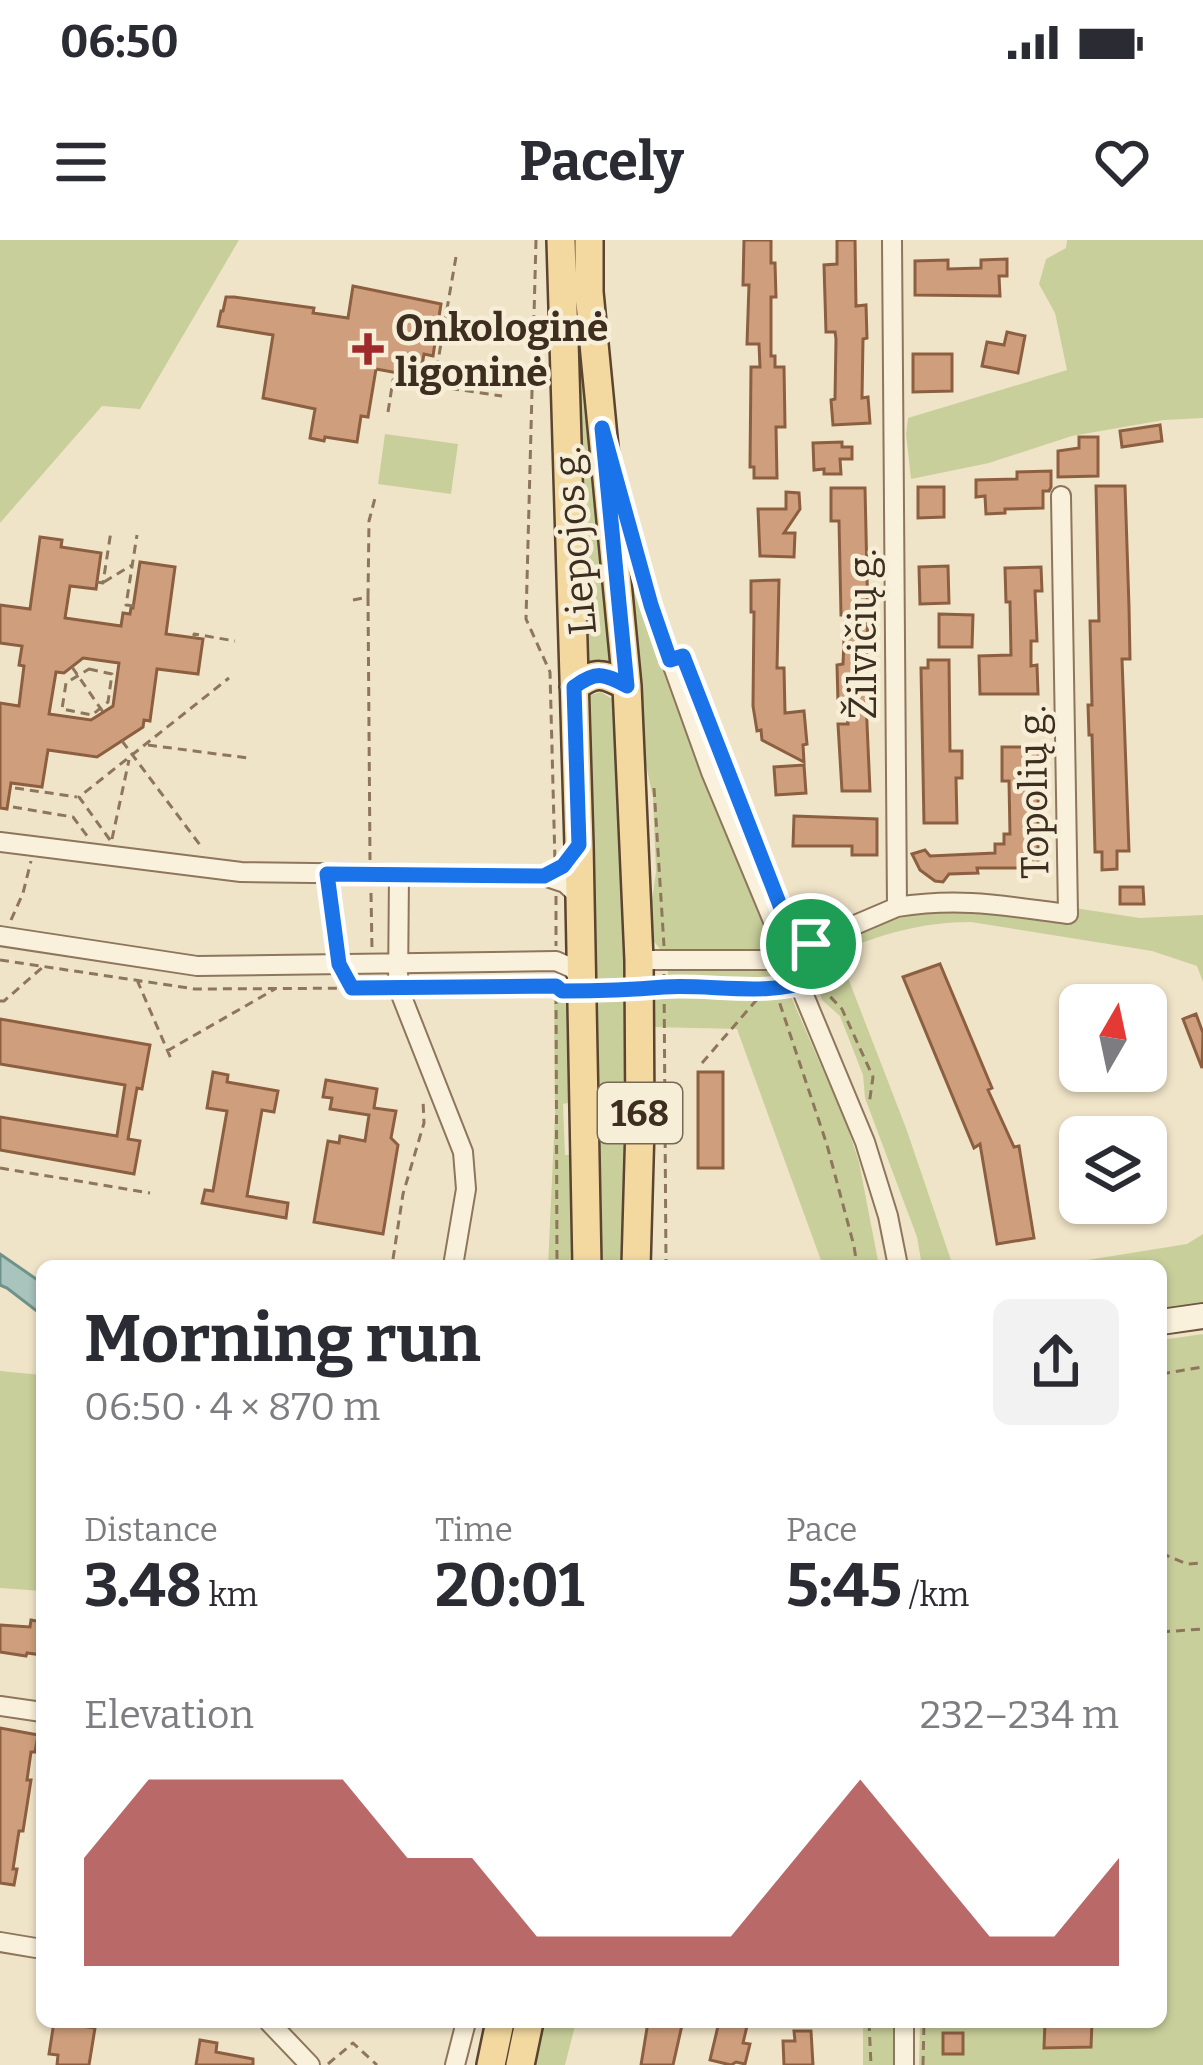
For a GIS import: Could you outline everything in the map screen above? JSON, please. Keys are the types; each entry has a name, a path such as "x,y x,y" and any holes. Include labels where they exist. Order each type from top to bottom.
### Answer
{"main road":[{"name":"Liepojos g.","path":"561,240 579,845 574,986 587,1260"},
{"name":"Liepojos g.","path":"589,240 589,292 652,960 636,1260"},
{"path":"574,687 589,676 602,674 627,686"},
{"path":"1167,1321 1203,1316"},
{"path":"491,2065 499,2028"},
{"path":"520,2065 529,2028"}],"street":[{"name":"Žilvičių g.","path":"892,240 898,908"},
{"path":"602,428 651,605 711,772 787,954 806,982 865,1142 897,1260"},
{"name":"Topolių g.","path":"898,908 936,901 977,902 1068,914 1061,496"},
{"path":"0,842 241,872 552,876 573,889 580,911 573,944 556,962"},
{"path":"552,876 579,845"},
{"path":"399,875 398,987 463,1152 466,1189 455,1260"},
{"path":"652,960 766,960 898,908"},
{"path":"2,936 197,965 556,962 572,968 574,986"},
{"path":"0,1706 36,1711"},
{"path":"0,1942 36,1948"},
{"path":"275,2028 310,2065"},
{"path":"455,2065 464,2028"},
{"path":"904,2028 904,2065"}],"path":[{"path":"536,240 526,619 550,672 556,962 574,986 557,1157 556,1260"},
{"path":"434,386 457,251"},
{"path":"388,412 393,380 502,396"},
{"path":"352,600 368,597 369,521 375,498"},
{"path":"111,531 100,583 132,566"},
{"path":"134,606 126,605 137,535"},
{"path":"194,638 194,634 235,640"},
{"path":"72,667 102,711"},
{"path":"89,669 112,674 108,703 102,711 92,715 62,709 66,683 77,674 89,669"},
{"path":"15,788 79,797 229,678"},
{"path":"122,741 203,849"},
{"path":"146,745 248,758"},
{"path":"79,797 111,841 131,757"},
{"path":"653,776 652,989 666,1260"},
{"path":"13,807 73,817 95,855"},
{"path":"2,936 22,893 34,848"},
{"path":"327,874 339,964 352,988 574,986"},
{"path":"0,1001 44,966"},
{"path":"137,980 172,1061"},
{"path":"652,989 806,982 842,1009 873,1077 865,1142"},
{"path":"702,1063 767,987"},
{"path":"774,987 827,1145 856,1260"},
{"path":"167,1051 276,988"},
{"path":"557,1157 568,1149"},
{"path":"0,1168 150,1193"},
{"path":"1167,1373 1203,1367"},
{"path":"1167,1555 1187,1564 1203,1563"},
{"path":"1167,1632 1203,1629"},
{"path":"869,2028 871,2065"},
{"path":"923,2065 924,2028"},
{"path":"327,2065 353,2043 377,2065"}],"green space":[{"path":"0,240 239,240 140,409 102,406 0,523"},
{"path":"571,240 578,240 615,657 599,665 586,662"},
{"path":"1067,240 1203,240 1203,418 1072,436 989,463 911,479 908,418 1067,370 1055,313 1039,284 1046,259 1066,248"},
{"path":"385,434 458,444 451,494 378,484"},
{"path":"626,570 693,753 768,936 758,951 674,952 660,949 651,938 648,927 656,872 653,798 642,745"},
{"path":"601,692 617,702 627,980 591,980 586,701"},
{"path":"955,894 990,895 1140,918 1203,915 1203,982 1197,966 1152,951 971,922 903,930 838,952 951,1260 921,1260 917,1237 865,1098 863,1075 840,1016 822,1000 812,968 818,951 810,934 892,904"},
{"path":"763,967 782,976 846,1123 859,1162 878,1260 821,1260 737,1029 652,1027 652,997 668,995 668,971"},
{"path":"590,991 628,991 622,1260 598,1260"},
{"path":"554,995 573,995 575,1036 568,1103 563,1104 577,1260 548,1260"},
{"path":"1203,1234 1203,1305 1167,1308 1167,1260 1087,1260 1187,1244"},
{"path":"1203,1334 1203,2065 919,2065 920,2028 1167,2028 1167,1339"},
{"path":"0,1371 36,1374 36,1591 0,1588"},
{"path":"536,2028 574,2028 565,2065 528,2065"},
{"path":"863,2028 897,2028 897,2065 863,2065"}],"water":[{"path":"0,1254 36,1279 36,1310 7,1288 0,1285"}],"building":[{"path":"744,240 771,240 771,263 775,263 771,356 775,356 775,367 784,367 785,427 776,427 777,478 754,478 754,467 750,467 751,367 760,367 759,344 747,344 749,285 743,285"},
{"path":"837,240 855,240 856,306 866,305 862,398 868,397 870,423 833,425 836,339 835,332 826,332 824,265 837,264"},
{"path":"1007,259 1007,276 999,276 1000,296 915,295 915,261 948,260 948,269 981,268 981,260"},
{"path":"353,286 441,304 433,356 424,354 420,377 376,369 368,417 361,416 357,442 310,438 315,409 263,398 273,335 218,326 221,311 226,297 234,297 314,308 313,313 348,318"},
{"path":"1007,332 1025,336 1018,373 982,366 987,342 1004,345"},
{"path":"913,354 952,354 952,391 913,392"},
{"path":"1160,425 1162,441 1122,447 1120,431"},
{"path":"1079,437 1098,437 1098,476 1058,477 1058,451 1079,448"},
{"path":"842,442 842,447 852,447 852,459 840,459 841,474 814,470 813,443"},
{"path":"1051,471 1043,508 986,514 985,496 976,497 976,480 1017,479 1017,472"},
{"path":"1096,486 1125,486 1130,659 1122,659 1129,851 1117,851 1117,869 1102,870 1102,852 1095,852 1088,705 1092,705 1090,621 1099,621"},
{"path":"918,487 944,487 944,517 918,518"},
{"path":"831,488 865,488 870,791 842,791 838,724 848,724 846,701 838,702 837,665 843,664 845,615 841,615 839,521 831,521"},
{"path":"786,492 799,493 800,509 784,533 795,533 794,557 760,556 758,509 786,509"},
{"path":"40,537 62,540 61,547 101,553 96,589 70,586 65,618 121,626 123,613 130,614 133,608 140,562 175,567 166,634 203,639 198,674 157,669 150,721 144,720 143,727 97,757 48,750 42,787 11,783 7,809 0,808 0,703 19,706 24,666 19,665 22,646 0,643 0,605 30,609","holes":["83,658 119,663 113,706 91,720 49,714 56,672 64,673"]},
{"path":"948,566 949,603 920,604 919,567"},
{"path":"1041,567 1042,591 1035,591 1037,641 1031,641 1038,694 980,694 979,656 1011,655 1005,568"},
{"path":"779,580 777,668 784,668 785,713 804,711 804,762 762,740 753,706 751,581"},
{"path":"939,614 973,615 972,647 939,647"},
{"path":"928,660 949,660 950,751 962,751 962,778 956,778 957,823 924,823 921,668 928,668"},
{"path":"1002,747 1038,747 1038,868 977,868 978,873 949,874 943,882 935,881 920,870 912,854 925,850 930,856 995,853 995,844 1004,844 1004,834 1010,834 1009,781 1002,781"},
{"path":"804,765 806,793 776,795 774,767"},
{"path":"794,816 877,819 877,855 852,855 852,846 793,846"},
{"path":"1120,887 1143,887 1144,904 1120,904"},
{"path":"940,964 992,1088 988,1090 1014,1147 1019,1146 1034,1238 997,1244 980,1144 974,1148 903,977"},
{"path":"1196,1014 1203,1033 1202,1068 1183,1019"},
{"path":"0,1019 150,1045 128,1139 140,1141 134,1174 0,1150 0,1117 117,1136 125,1085 0,1064"},
{"path":"213,1072 228,1075 227,1082 278,1091 274,1112 262,1110 247,1196 288,1203 286,1218 202,1203 205,1190 213,1191 227,1111 207,1108"},
{"path":"698,1072 723,1072 723,1168 698,1168"},
{"path":"326,1080 377,1089 374,1108 396,1111 391,1138 398,1145 383,1234 314,1222 328,1141 339,1143 340,1136 365,1141 369,1115 330,1109 332,1098 323,1097"},
{"path":"31,1620 36,1621 36,1654 0,1652 0,1625 30,1627"},
{"path":"0,1728 36,1735 36,1746 31,1752 14,1885 0,1883"},
{"path":"53,2028 95,2028 89,2065 57,2065 58,2055 49,2054"},
{"path":"647,2028 681,2028 673,2065 641,2065"},
{"path":"718,2028 747,2028 743,2043 750,2044 745,2064 710,2060"},
{"path":"1045,2028 1092,2028 1091,2047 1044,2048"},
{"path":"794,2031 811,2031 813,2065 784,2065 783,2041 795,2041"},
{"path":"943,2033 963,2033 963,2054 943,2054"},
{"path":"200,2040 217,2043 216,2052 253,2059 253,2065 196,2065"}],"place":[{"name":"Onkologinė ligoninė","path":"368,349"}],"route":[{"path":"602,428 670,660 683,656 788,926 794,933 806,933 811,944 817,958 808,963 813,980 774,987 640,991 562,991 556,986 352,988 339,964 327,874 544,876 563,866 579,845 574,687 589,676 602,674 627,686 602,428"}]}
